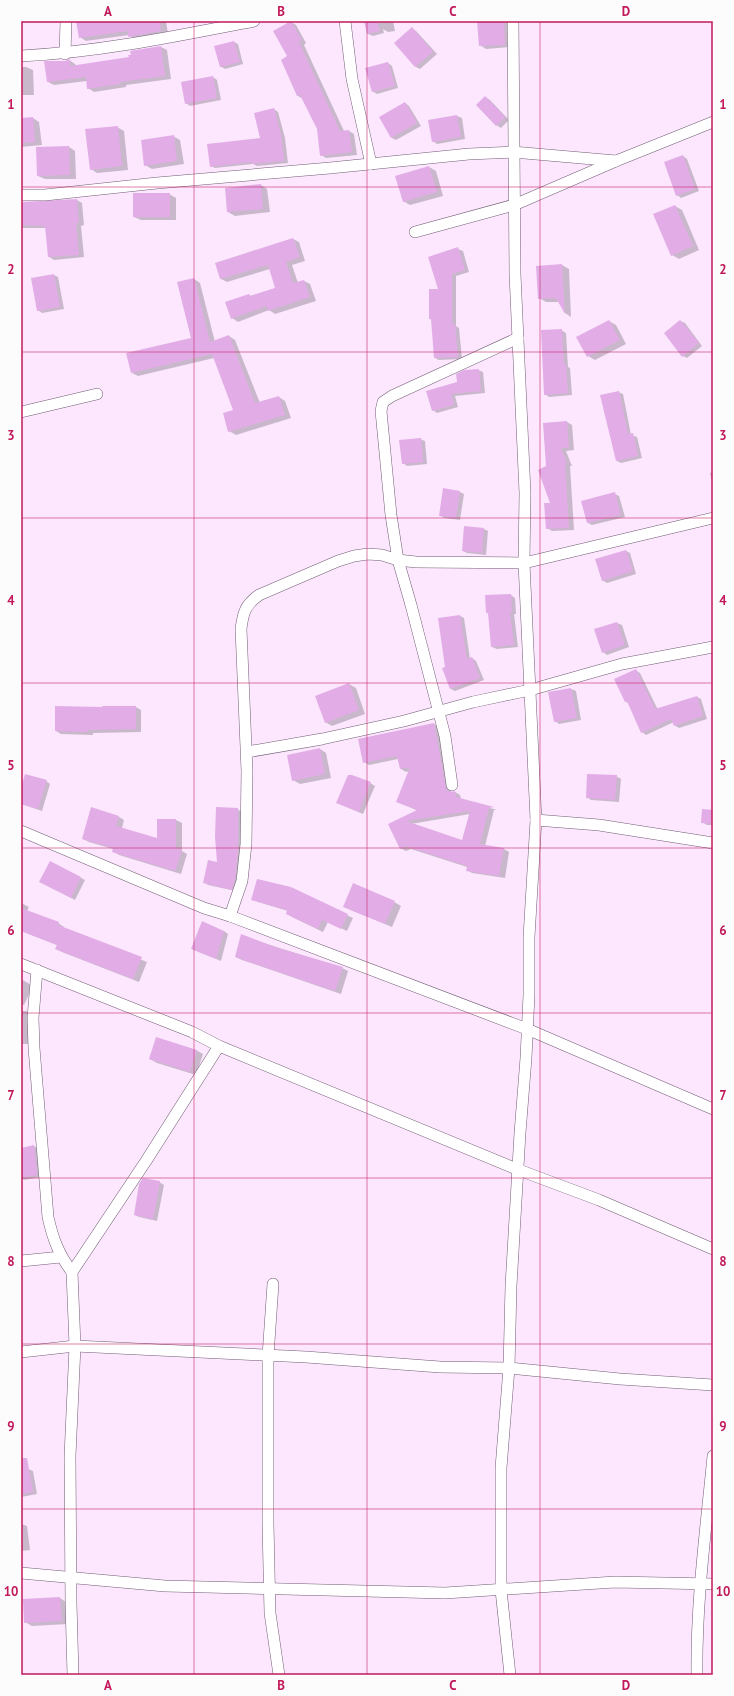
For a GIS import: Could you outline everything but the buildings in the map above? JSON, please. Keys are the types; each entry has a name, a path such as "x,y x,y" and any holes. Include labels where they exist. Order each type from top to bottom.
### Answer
{"street":[{"path":"65,54 66,21"},
{"path":"21,56 65,54 176,37 254,21"},
{"path":"345,21 352,79 371,164"},
{"path":"510,1675 501,1590 501,1468 509,1368 511,1286 527,1028 529,937 536,820 524,563 525,493 515,274 513,21"},
{"path":"415,232 514,205 616,161 713,122"},
{"path":"21,195 44,195 469,154 513,152 616,161"},
{"path":"452,785 446,743 398,560 381,411 383,402 392,396 518,338"},
{"path":"21,412 97,394"},
{"path":"230,916 242,881 246,844 247,752 241,629 243,614 250,601 259,595 354,556 375,555 398,560 524,563 713,518"},
{"path":"247,752 322,739 404,721 438,711 530,690 622,664 713,647"},
{"path":"536,820 599,825 713,843"},
{"path":"21,831 204,908 230,916 527,1028 713,1109"},
{"path":"21,964 192,1032 219,1046 519,1170 598,1200 713,1249"},
{"path":"37,970 34,1048 48,1217 53,1240 61,1257 72,1272 75,1346 70,1456 73,1675"},
{"path":"72,1272 146,1161 219,1046"},
{"path":"21,1261 61,1257"},
{"path":"273,1284 268,1356 269,1588 270,1613 279,1675"},
{"path":"21,1352 75,1346 440,1367 509,1368 620,1379 713,1385"},
{"path":"697,1675 697,1636 700,1583 713,1456"},
{"path":"21,1573 71,1576 164,1586 445,1593 615,1582 713,1584"}]}
